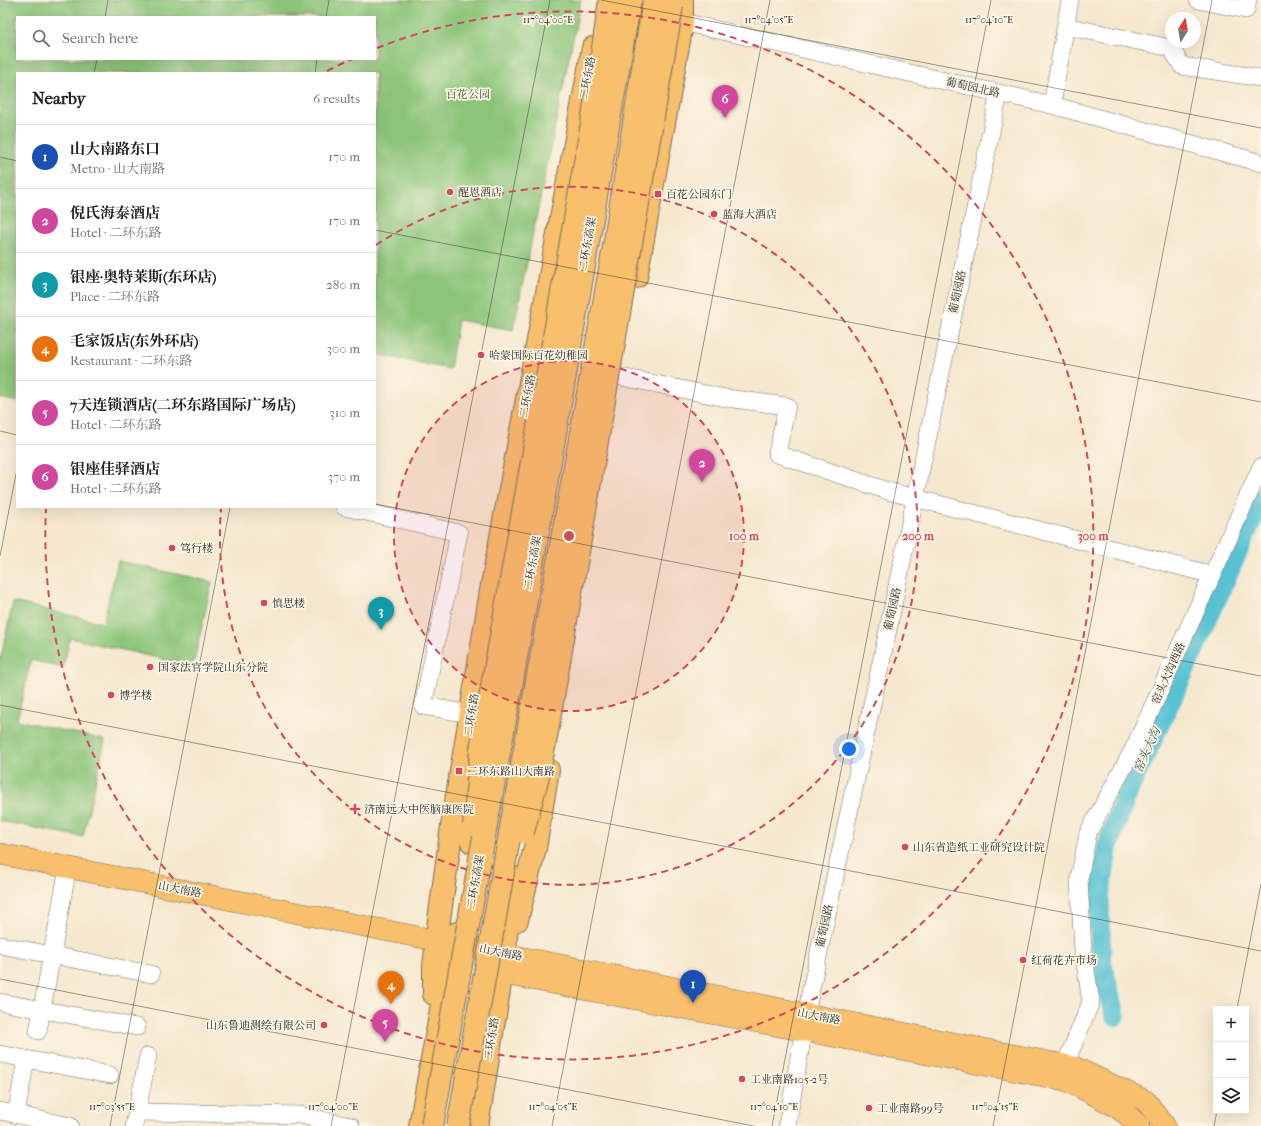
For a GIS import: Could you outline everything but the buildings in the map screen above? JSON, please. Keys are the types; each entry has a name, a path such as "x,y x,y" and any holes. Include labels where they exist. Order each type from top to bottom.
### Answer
{"highway":[{"name":"二环东路","path":"420,1126 452,940 449,847 492,585 603,0"},
{"path":"452,940 476,791 481,749 592,123 610,0"},
{"name":"二环东路","path":"452,940 460,924 472,842 482,795 621,0"},
{"name":"二环东高架","path":"432,1126 452,940 630,0"},
{"name":"二环东路","path":"499,956 513,936 535,848 601,454 655,180 672,6"},
{"name":"二环东路","path":"477,1126 510,860 658,31 672,6"},
{"path":"458,1126 499,956 610,268 672,6"},
{"name":"二环东路","path":"539,698 566,662"},
{"name":"二环东路","path":"458,794 472,842"},
{"name":"二环东路","path":"449,847 482,795"},
{"name":"二环东路","path":"521,799 535,848"}],"main road":[{"name":"山大南路","path":"0,854 452,940 499,956 1065,1080 1105,1101 1132,1118 1139,1126"},
{"name":"山大南路","path":"499,956 807,1013 1074,1066 1110,1082 1146,1101 1165,1126"}],"street":[{"path":"1052,105 1070,0"},
{"path":"1198,0 1246,10 1248,0"},
{"name":"葡萄园北路","path":"672,6 999,93 1052,105 1261,163"},
{"path":"1065,26 1171,48 1182,66 1261,78"},
{"name":"葡萄园路","path":"787,1126 807,1013 999,93"},
{"path":"616,376 726,398 787,406 777,454 888,491 1213,574"},
{"name":"窑头大沟西路","path":"1065,1065 1092,1002 1082,951 1079,879 1088,833 1134,748 1261,467"},
{"path":"348,508 459,533 423,706 471,714"},
{"path":"38,1031 68,867"},
{"path":"0,944 52,956 151,974"},
{"path":"0,1002 137,1027"},
{"path":"0,1054 110,1076"},
{"path":"148,1056 135,1119 176,1120 300,1116 351,1126"},
{"path":"26,1059 8,1113 70,1126"}],"green space":[{"name":"百花公园","path":"0,0 581,0 513,330 458,320 450,369 376,354 376,72 16,72 16,402 0,398"},
{"path":"118,561 212,582 193,666 70,638 63,668 31,660 17,720 105,740 83,837 0,821 0,661 13,602 103,623"}],"waterway":[{"name":"窑头大沟","path":"1115,1016 1101,962 1099,898 1108,845 1127,793 1180,680 1261,499"}],"place":[{"name":"银座佳驿酒店","path":"725,118"},
{"name":"醒恩酒店","path":"450,192"},
{"name":"百花公园东门","path":"658,194"},
{"name":"蓝海大酒店","path":"714,214"},
{"name":"哈蒙国际百花幼稚园","path":"481,355"},
{"name":"倪氏海泰酒店","path":"702,482"},
{"name":"笃行楼","path":"172,548"},
{"name":"慎思楼","path":"264,603"},
{"name":"银座·奥特莱斯(东环店)","path":"381,630"},
{"name":"国家法官学院山东分院","path":"150,667"},
{"name":"博学楼","path":"111,695"},
{"name":"二环东路山大南路","path":"459,771"},
{"name":"济南远大中医脑康医院","path":"355,809"},
{"name":"山东省造纸工业研究设计院","path":"905,847"},
{"name":"红荷花卉市场","path":"1023,960"},
{"name":"山大南路东口","path":"693,1003"},
{"name":"毛家饭店(东外环店)","path":"391,1004"},
{"name":"山东鲁迪测绘有限公司","path":"324,1025"},
{"name":"7天连锁酒店(二环东路国际广场店)","path":"385,1042"},
{"name":"工业南路105-2号","path":"742,1079"},
{"name":"工业南路99号","path":"869,1108"}]}
